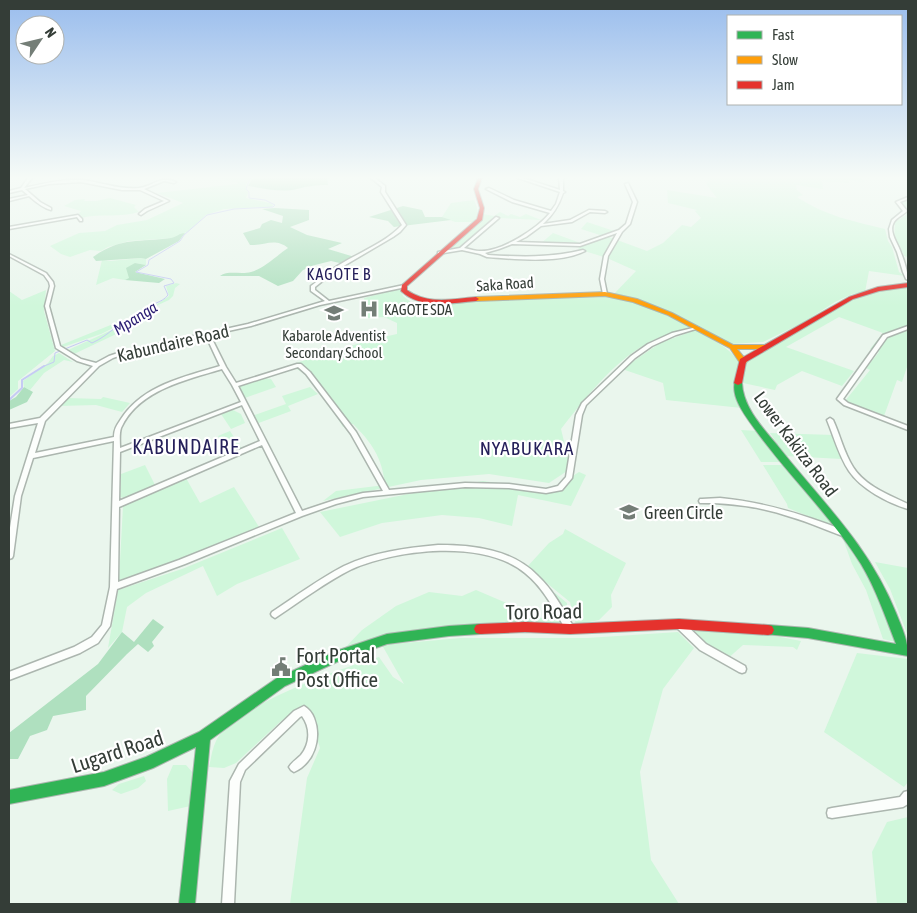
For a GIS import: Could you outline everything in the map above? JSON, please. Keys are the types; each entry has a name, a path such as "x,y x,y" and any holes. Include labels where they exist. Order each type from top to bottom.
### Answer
{"main road":[{"path":"404,286 478,221"},
{"path":"743,361 851,298 878,289 908,285"},
{"name":"Saka Road","path":"404,286 404,291 412,298 431,302 454,302 509,296 605,294 635,300 653,306 732,347 743,361"},
{"path":"732,347 766,347"},
{"name":"Lower Kakiiza Road","path":"743,361 737,390 741,399 752,418 785,463 844,533 875,579 906,650"},
{"name":"Toro Road","path":"204,737 281,682 336,658 387,640 448,631 525,627 570,629 679,624 808,633 906,650"},
{"path":"187,904 204,737"},
{"name":"Lugard Road","path":"9,797 90,783 113,776 204,737"}],"street":[{"path":"9,228 52,221"},
{"path":"328,302 313,290 313,287 323,281 334,270 391,236 404,225 401,221"},
{"path":"461,249 494,221"},
{"path":"542,224 545,221"},
{"path":"482,253 508,243 542,224 572,221"},
{"path":"605,294 602,279 606,256 620,231 629,221"},
{"path":"894,221 892,240 900,253 901,262 908,279"},
{"path":"508,243 580,245 620,231"},
{"path":"439,254 461,249 482,253 484,256 497,257 564,256 583,251"},
{"path":"9,255 18,262 44,274 51,282 52,286 47,306 58,347 64,352 97,365"},
{"path":"497,257 498,263"},
{"path":"9,262 18,262"},
{"name":"Kabundaire Road","path":"9,556 18,496 42,420 97,365 114,356 257,323 328,302 404,286"},
{"path":"908,326 885,336 840,400 908,428"},
{"path":"114,587 335,502 387,492 465,485 509,486 546,491 560,488 569,478 579,415 584,404 628,362 650,345 674,334 697,328"},
{"path":"207,334 300,514"},
{"path":"235,385 299,365 354,433 387,492"},
{"path":"9,676 77,650 95,640 106,626 114,587 117,430 124,417 149,392 156,388 223,367"},
{"path":"117,451 244,403"},
{"path":"9,426 42,420"},
{"path":"830,420 846,461 856,476 872,490 908,507"},
{"path":"30,456 117,438"},
{"path":"116,505 263,442"},
{"path":"702,501 770,508 793,513 844,533"},
{"path":"276,614 358,564 415,551 464,549 489,554 518,565 538,581 550,594 570,629"},
{"path":"679,624 703,647 742,669"},
{"path":"228,904 235,781 242,767 297,714 304,711 312,721 313,740 307,755 294,767"},
{"path":"832,813 903,802 908,796"}],"green space":[{"path":"143,221 200,221 189,231 174,238 129,241 101,251 90,250 70,257 61,254 50,246 79,233 105,231 117,225"},
{"path":"270,221 282,223 282,221 307,221 290,227 307,235 342,243 328,249 358,258 348,265 331,261 315,265 303,270 293,281 278,286 259,276 220,276 227,273 247,273 256,270 266,265 288,248 274,242 250,245 243,233 260,228 262,224"},
{"path":"386,221 446,221 394,227"},
{"path":"451,221 474,221 473,222"},
{"path":"481,221 495,221 461,247 445,250"},
{"path":"698,221 852,221 885,229 899,272 905,276 869,271 865,292 852,294 835,302 802,323 763,342 730,344 658,307 627,296 612,296 636,271 607,258 578,249 580,247 540,244 553,233 583,244 603,236 581,229 587,222 617,232 609,237 647,251 663,243 682,225 691,227"},
{"path":"908,221 908,257 904,256 899,244 894,241 895,222"},
{"path":"185,233 179,241 146,259 96,261 93,257 104,250 122,243 171,238"},
{"path":"146,259 146,265 135,263 130,278 125,280 113,278 96,285 102,260"},
{"path":"135,263 146,265 135,272 165,279 159,283 125,280 129,278 126,268"},
{"path":"176,283 180,284 175,288 173,296 169,300 158,305 133,326 131,322 169,296 166,286"},
{"path":"908,287 908,364 902,382 897,380 884,416 845,401 870,370 866,368 879,352 870,349 883,333 839,317 786,347 854,371 842,386 802,371 777,385 775,390 743,383 744,368 748,361 773,345 856,298 886,290"},
{"path":"398,289 412,303 430,305 498,299 613,297 648,307 691,327 658,338 629,355 593,390 561,429 570,466 567,471 549,483 489,474 421,480 323,501 336,491 385,485 384,475 379,458 366,438 353,424 343,427 319,388 304,374 293,368 296,363 370,340 397,334 397,323 384,317 367,318 364,298"},
{"path":"46,290 44,311 55,351 18,381 18,389 9,397 9,291 22,300"},
{"path":"123,320 125,322 101,334 63,347 61,345"},
{"path":"127,323 129,328 74,354 66,351"},
{"path":"697,331 721,345 736,358 739,364 733,386 742,408 666,400 663,383 622,369 660,343"},
{"path":"59,353 73,362 64,360 44,373 30,390 24,387 23,381"},
{"path":"265,378 271,379 276,387 242,399 237,387 239,385"},
{"path":"24,387 33,392 27,402 9,410 9,401 16,397"},
{"path":"310,387 318,394 288,406 291,411 256,424 252,416 286,404 282,396"},
{"path":"103,397 130,403 122,412 96,405 59,406 67,398 101,399"},
{"path":"233,410 241,414 245,423 231,429 221,414"},
{"path":"741,430 759,431 781,462 761,462"},
{"path":"230,431 242,449 229,454 218,436"},
{"path":"770,433 834,435 842,459 785,456"},
{"path":"145,465 155,485 124,498 120,497 121,474"},
{"path":"763,465 784,465 837,528 788,508"},
{"path":"579,472 586,475 571,506 518,495 512,526 479,518 442,515 382,523 340,537 320,512 483,481 551,490"},
{"path":"186,478 200,503 234,487 259,527 180,560 119,580 123,506"},
{"path":"282,528 300,559 237,584 217,596 203,566 146,593 127,607 122,632 108,648 118,590 182,569"},
{"path":"565,529 626,563 611,595 612,607 599,620 576,625 570,602 527,567 549,543 563,534"},
{"path":"843,539 867,575 881,601 896,642 883,639 866,590 852,564"},
{"path":"875,562 908,568 908,636 890,589"},
{"path":"476,590 546,620 550,615 555,593 567,603 566,629 460,631 387,641 340,653 362,630 396,606 429,592 462,596"},
{"path":"153,619 164,627 152,642 154,646 148,652 138,644 86,696 86,710 53,716 47,730 30,736 18,759 9,759 9,733 98,664 122,632 134,642"},
{"path":"739,629 801,641 797,650 793,647 743,645 725,661 684,631"},
{"path":"678,632 694,648 663,689 640,772 651,860 679,904 290,904 307,778 320,748 309,711 303,705 280,722 236,763 224,768 209,767 216,741 226,728 243,715 290,690 379,657 393,677 404,684 382,645 461,638 587,638"},
{"path":"857,653 908,659 908,782 904,787 824,732"},
{"path":"173,765 186,765 193,773 195,805 168,811 167,779"},
{"path":"144,776 146,781 138,788 121,794 112,790 119,784"},
{"path":"908,817 908,904 877,904 872,852 887,822"}],"waterway":[{"name":"Mpanga","path":"43,366 54,362 55,353 87,340 92,343 148,307 166,298 168,295 164,286 174,283 171,279 136,272 148,265 149,260 180,241 201,221"},
{"name":"Mpanga","path":"9,400 22,388 22,380 43,366"}],"traffic: fast":[{"path":"738,383 738,390 744,406 755,422 783,460 839,526 864,561 875,579 905,650"},
{"path":"204,737 281,682 336,657 387,639 480,629"},
{"path":"768,630 808,633 908,651"},
{"path":"9,797 104,779 148,763 204,737"},
{"path":"187,904 204,737"}],"traffic: slow":[{"path":"476,299 605,294 635,300 670,314 732,347 743,361"},
{"path":"732,347 764,347"}],"traffic: jam":[{"path":"476,299 429,302 420,300 404,291 404,286 478,221"},
{"path":"738,383 743,361 851,298 878,289 908,285"},
{"path":"480,629 525,627 570,629 679,624 768,630"}],"place":[{"name":"KAGOTE SDA","path":"369,309"},
{"name":"Kabarole Adventist Secondary School","path":"334,313"},
{"name":"Green Circle","path":"629,512"},
{"name":"Fort Portal Post Office","path":"281,667"}],"district":[{"name":"KAGOTE B","path":"339,274"},
{"name":"KABUNDAIRE","path":"186,446"},
{"name":"NYABUKARA","path":"527,448"}]}
